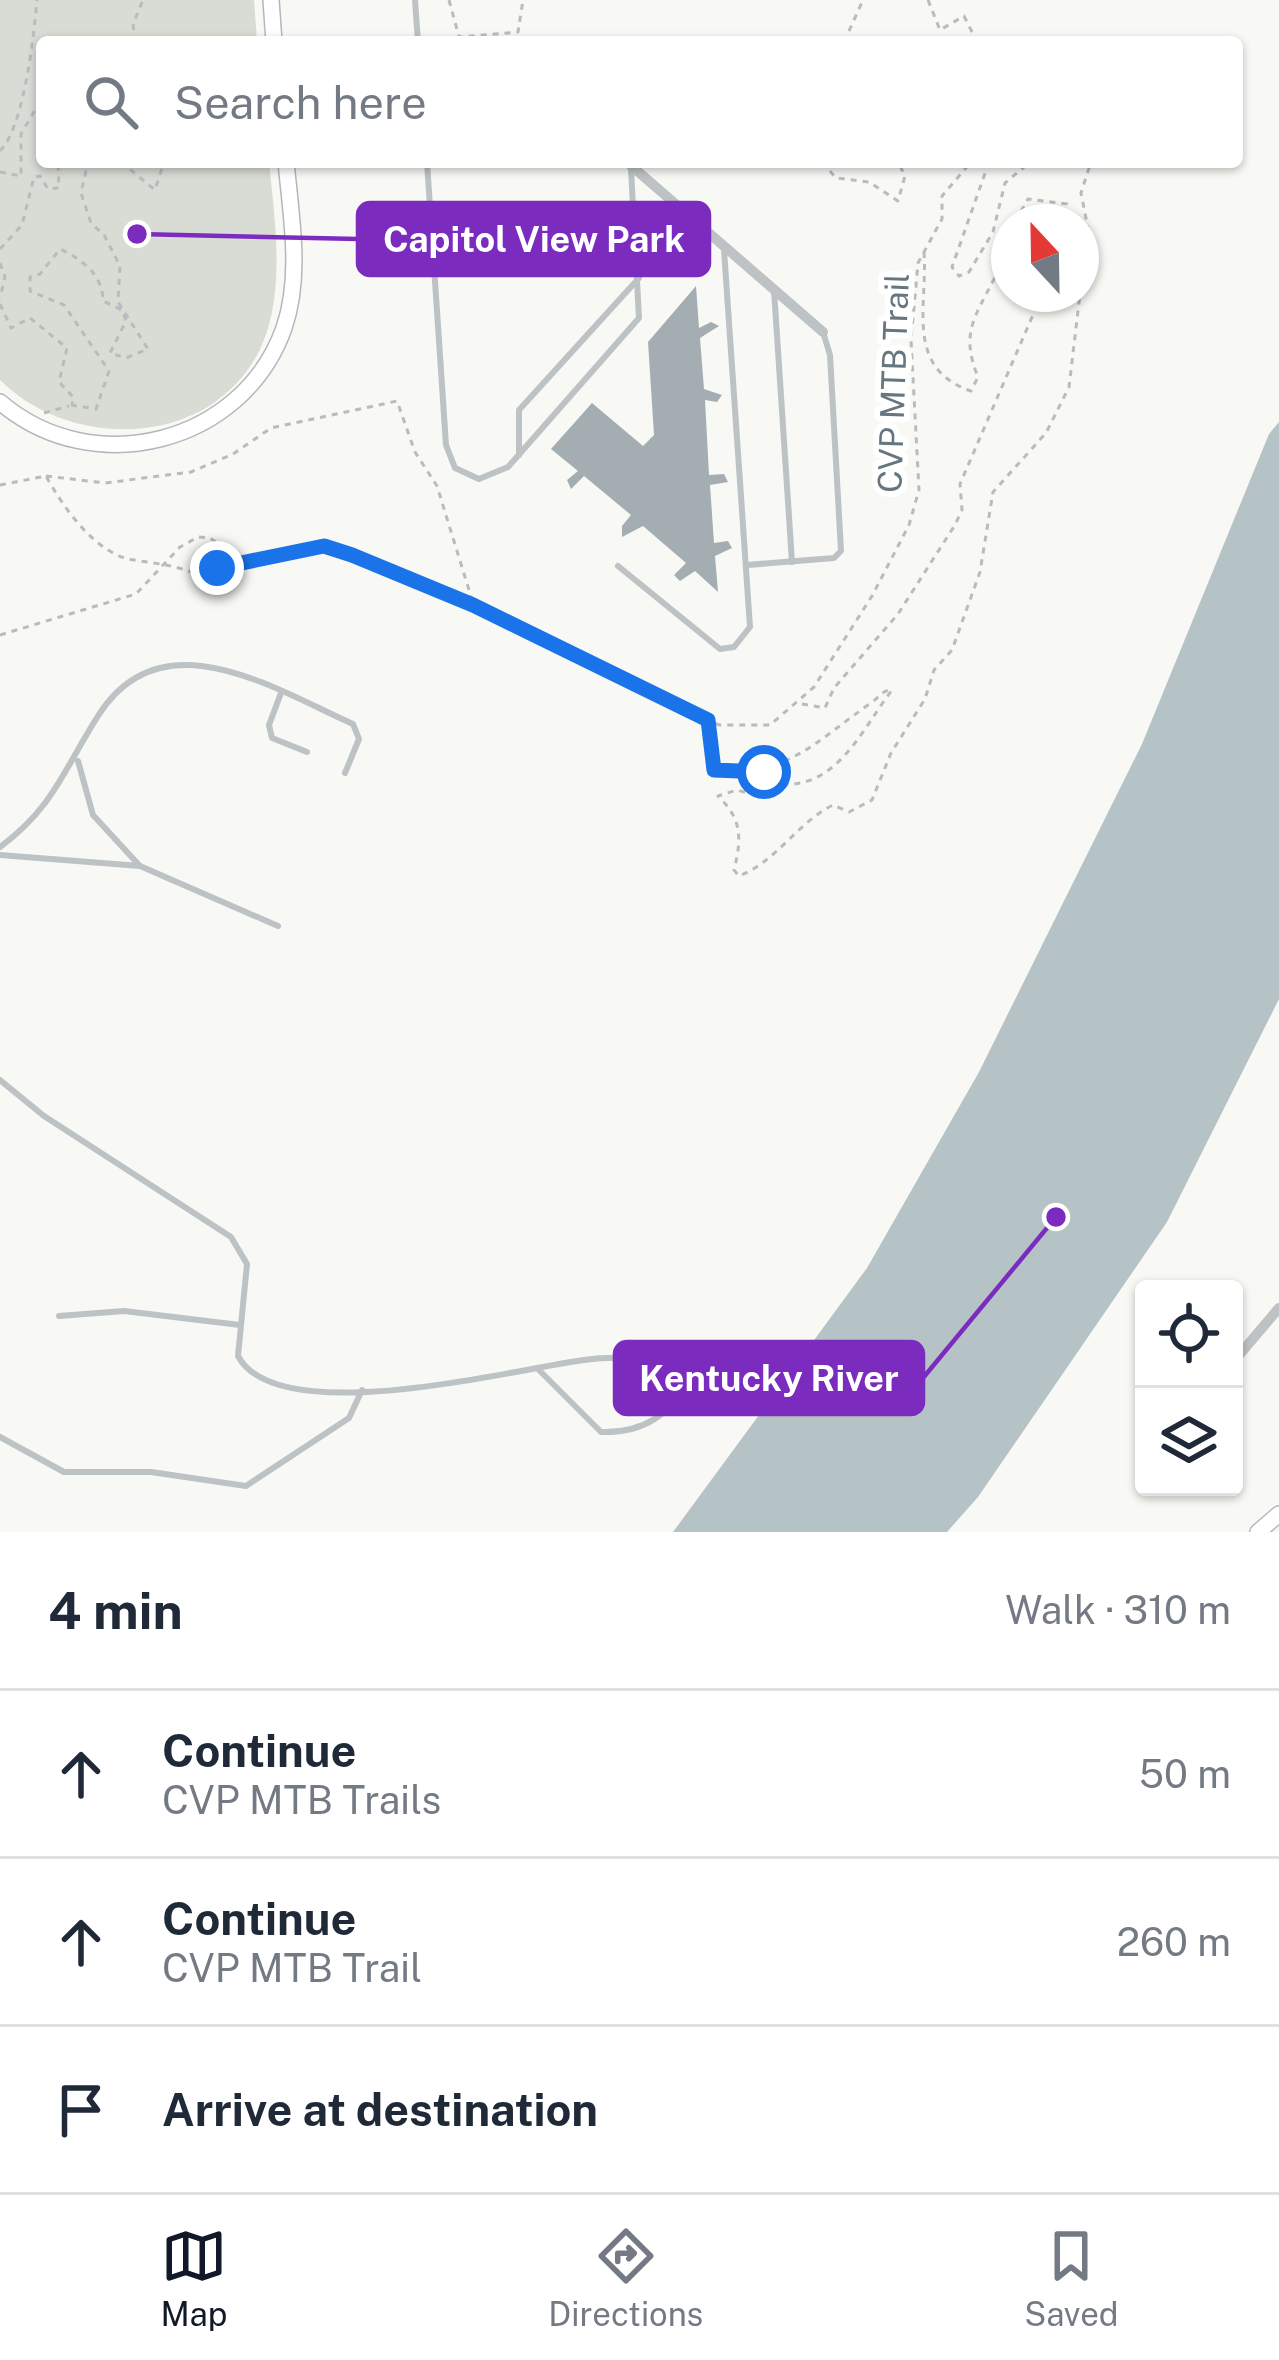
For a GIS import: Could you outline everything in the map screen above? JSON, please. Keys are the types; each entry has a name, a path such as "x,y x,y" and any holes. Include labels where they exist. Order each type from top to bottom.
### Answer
{"street":[{"path":"271,0 274,36"},
{"path":"0,402 36,424 87,442 151,442 202,424 245,392 274,352 290,304 293,265 286,168"},
{"path":"634,168 823,332"},
{"path":"1243,1350 1279,1308"},
{"path":"1258,1532 1279,1514"}],"lane":[{"path":"415,0 418,36"},
{"path":"427,168 449,458 465,476 479,479 495,476 518,455 639,318 640,277 629,168"},
{"path":"618,566 720,649 734,647 750,627 724,246"},
{"path":"518,455 519,410 640,277"},
{"path":"774,289 792,562"},
{"path":"747,565 834,558 842,551 830,355 823,332"},
{"path":"0,851 52,800 99,713 131,680 172,664 216,664 352,724 358,739 345,773"},
{"path":"281,693 269,725 272,738 307,752"},
{"path":"77,758 93,815 140,866"},
{"path":"0,851 140,866 278,926"},
{"path":"0,1080 44,1116 231,1237 247,1264 238,1357 253,1378 286,1387 445,1387 537,1368 643,1357 664,1364 675,1380 674,1398 659,1417 622,1432 601,1432 537,1368"},
{"path":"59,1316 124,1311 240,1324"},
{"path":"0,1437 64,1472 151,1472 246,1486 350,1418 362,1390"}],"path":[{"path":"0,151 8,141 27,79 37,0"},
{"path":"134,36 133,24 143,0"},
{"path":"449,0 459,36"},
{"path":"471,36 518,32 523,0"},
{"path":"847,36 862,0"},
{"path":"928,0 940,30 964,16 974,36"},
{"path":"0,172 21,176 21,134 36,108"},
{"path":"0,248 22,225 34,177 40,176 49,189 59,188 58,168"},
{"path":"36,424 40,413 71,405 96,410 109,371 64,305 30,291 30,277 40,274 50,255 60,249 77,254 100,283 103,301 122,310 126,321 110,353 126,358 148,349 118,302 120,266 92,223 81,193 87,168"},
{"path":"128,168 155,190 162,168"},
{"path":"827,168 836,178 869,182 898,201 905,176 901,168"},
{"name":"CVP MTB Trail","path":"801,703 872,596 909,525 919,490 911,340 924,249 942,219 942,196 966,168"},
{"name":"CVP MTB Trail","path":"987,168 952,267 959,276 969,272 993,232 997,200 1006,183 1023,168"},
{"path":"1084,204 1089,168"},
{"path":"1025,204 1028,199 1067,204"},
{"name":"CVP MTB Trail","path":"924,249 927,284 920,333 933,367 953,385 971,391 978,377 967,351 978,298 991,283"},
{"path":"0,263 5,277 0,301 10,328 30,318 38,320 68,349 59,382 74,398 71,405"},
{"path":"46,476 84,529 117,555 167,561 199,575 240,560 324,546 473,605 708,720 731,728 770,725 801,703 825,708 834,688 898,614 955,525 962,510 960,484 1034,312"},
{"path":"708,720 714,770 755,774 800,755 838,728 852,711 887,688 892,690 862,728 855,747 815,780 789,787 770,783 755,795 737,790 718,796 733,809 742,839 734,870 740,876 755,870 818,812 833,805 849,812 872,800 891,753 925,700 934,670 952,650 980,572 993,492 1046,433 1069,387 1078,312"},
{"path":"0,485 46,476 105,483 191,472 272,428 397,400 415,452 437,486 473,605"},
{"path":"0,635 136,594 198,536 210,538 240,560"}],"shaded area":[{"path":"0,0 254,0 257,36 36,36 36,168 270,168 276,286 257,355 234,386 205,409 171,423 135,429 62,419 29,403 0,380"},
{"path":"1279,422 1279,999 1167,1222 978,1497 947,1532 673,1532 867,1268 979,1072 1142,744 1269,434"}],"building":[{"path":"696,286 699,328 711,322 719,326 700,338 704,389 722,395 717,402 705,400 709,475 724,474 728,482 710,485 714,543 728,541 732,548 715,556 718,592 695,571 680,581 674,575 686,563 643,526 622,537 622,526 631,515 584,476 571,489 567,480 578,471 551,449 592,403 643,446 654,435 648,342"}],"place":[{"name":"Capitol View Park","path":"137,234"},
{"name":"Kentucky River","path":"1056,1217"}],"route":[{"path":"217,568 324,546 352,555 473,605 708,720 714,770 764,772"}]}
